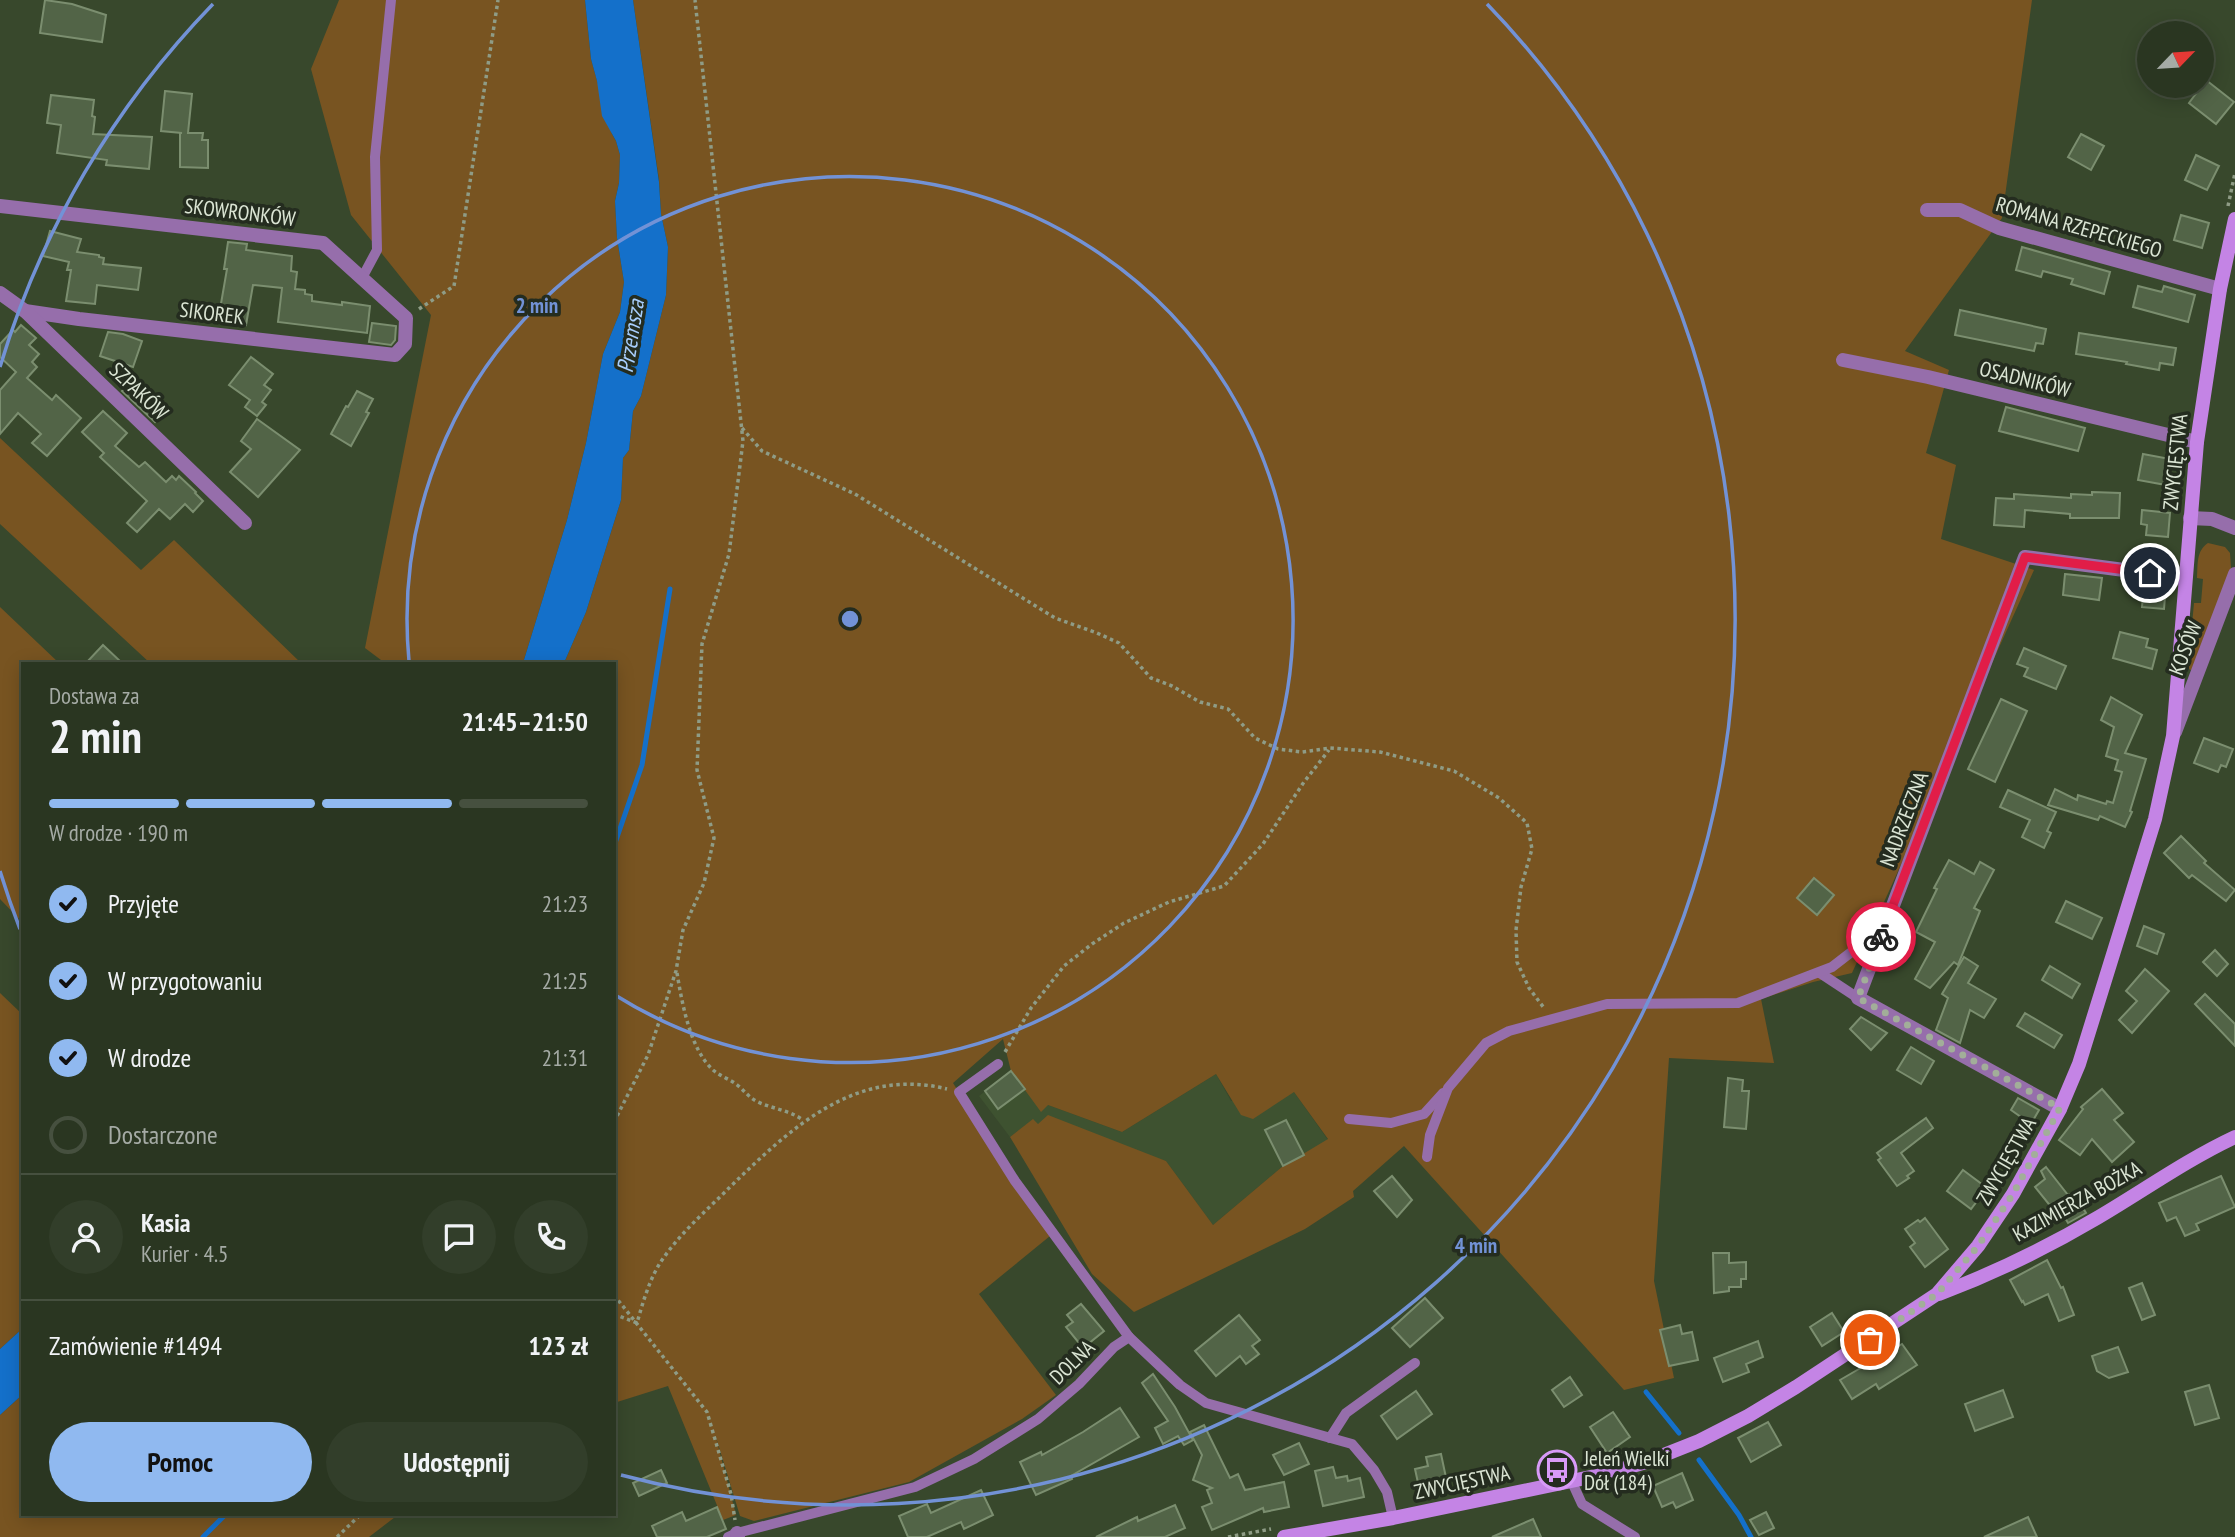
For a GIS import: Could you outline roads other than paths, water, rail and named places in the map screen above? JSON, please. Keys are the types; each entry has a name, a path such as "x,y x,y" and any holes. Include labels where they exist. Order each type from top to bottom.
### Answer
{"street":[{"name":"SKOWRONKÓW","path":"0,206 323,243 406,318 405,344 395,355"},
{"name":"ROMANA RZEPECKIEGO","path":"1927,210 1960,210 1999,228 2220,289"},
{"name":"ZWYCIĘSTWA","path":"1284,1537 1392,1518 1605,1474 1646,1462 1699,1441 1796,1387 1937,1294 1978,1246 2013,1194 2060,1108 2079,1064 2155,818 2173,736 2197,442 2231,215"},
{"name":"SZPAKÓW","path":"0,293 25,311 245,523"},
{"name":"SIKOREK","path":"25,311 395,355"},
{"name":"OSADNIKÓW","path":"1843,360 1928,377 2197,442"},
{"path":"2190,517 2212,519 2235,528"},
{"name":"NADRZECZNA","path":"1858,998 2025,557 2185,578"},
{"name":"KOSÓW","path":"2173,736 2235,574"},
{"path":"1858,998 2060,1108"},
{"name":"KAZIMIERZA BOŻKA","path":"1937,1294 1981,1278 2095,1219 2183,1164 2235,1137"}],"lane":[{"path":"362,278 377,250 375,157 391,0"},
{"path":"1349,1119 1391,1123 1424,1114 1486,1044 1509,1031 1607,1004 1738,1003 1820,973 1863,943 1883,933"},
{"path":"1820,973 1858,998"},
{"path":"998,1064 959,1092 1015,1181 1129,1336 1180,1385 1206,1402 1352,1444 1374,1470 1387,1492 1392,1518"},
{"path":"1427,1157 1430,1135 1448,1088"},
{"name":"DOLNA","path":"735,1536 915,1487 974,1458 1038,1419 1129,1336"},
{"path":"1330,1438 1346,1413 1415,1363"},
{"path":"1571,1480 1582,1504 1635,1537"}],"water":[{"name":"Przemsza","path":"585,0 633,0 659,182 661,214 668,247 666,295 641,396 633,411 629,450 623,458 621,500 586,612 564,662 523,662 567,520 586,443 603,354 620,312 624,282 615,201 620,155 616,141 602,116 591,59"},
{"path":"21,1330 21,1396 0,1415 0,1349"}],"waterway":[{"path":"616,840 642,765 670,589"},
{"path":"1646,1392 1679,1433"},
{"path":"1699,1460 1739,1515 1751,1537"},
{"path":"203,1537 224,1516"}],"place":[{"name":"Jeleń Wielki Dół (184)","path":"1557,1470"}]}
